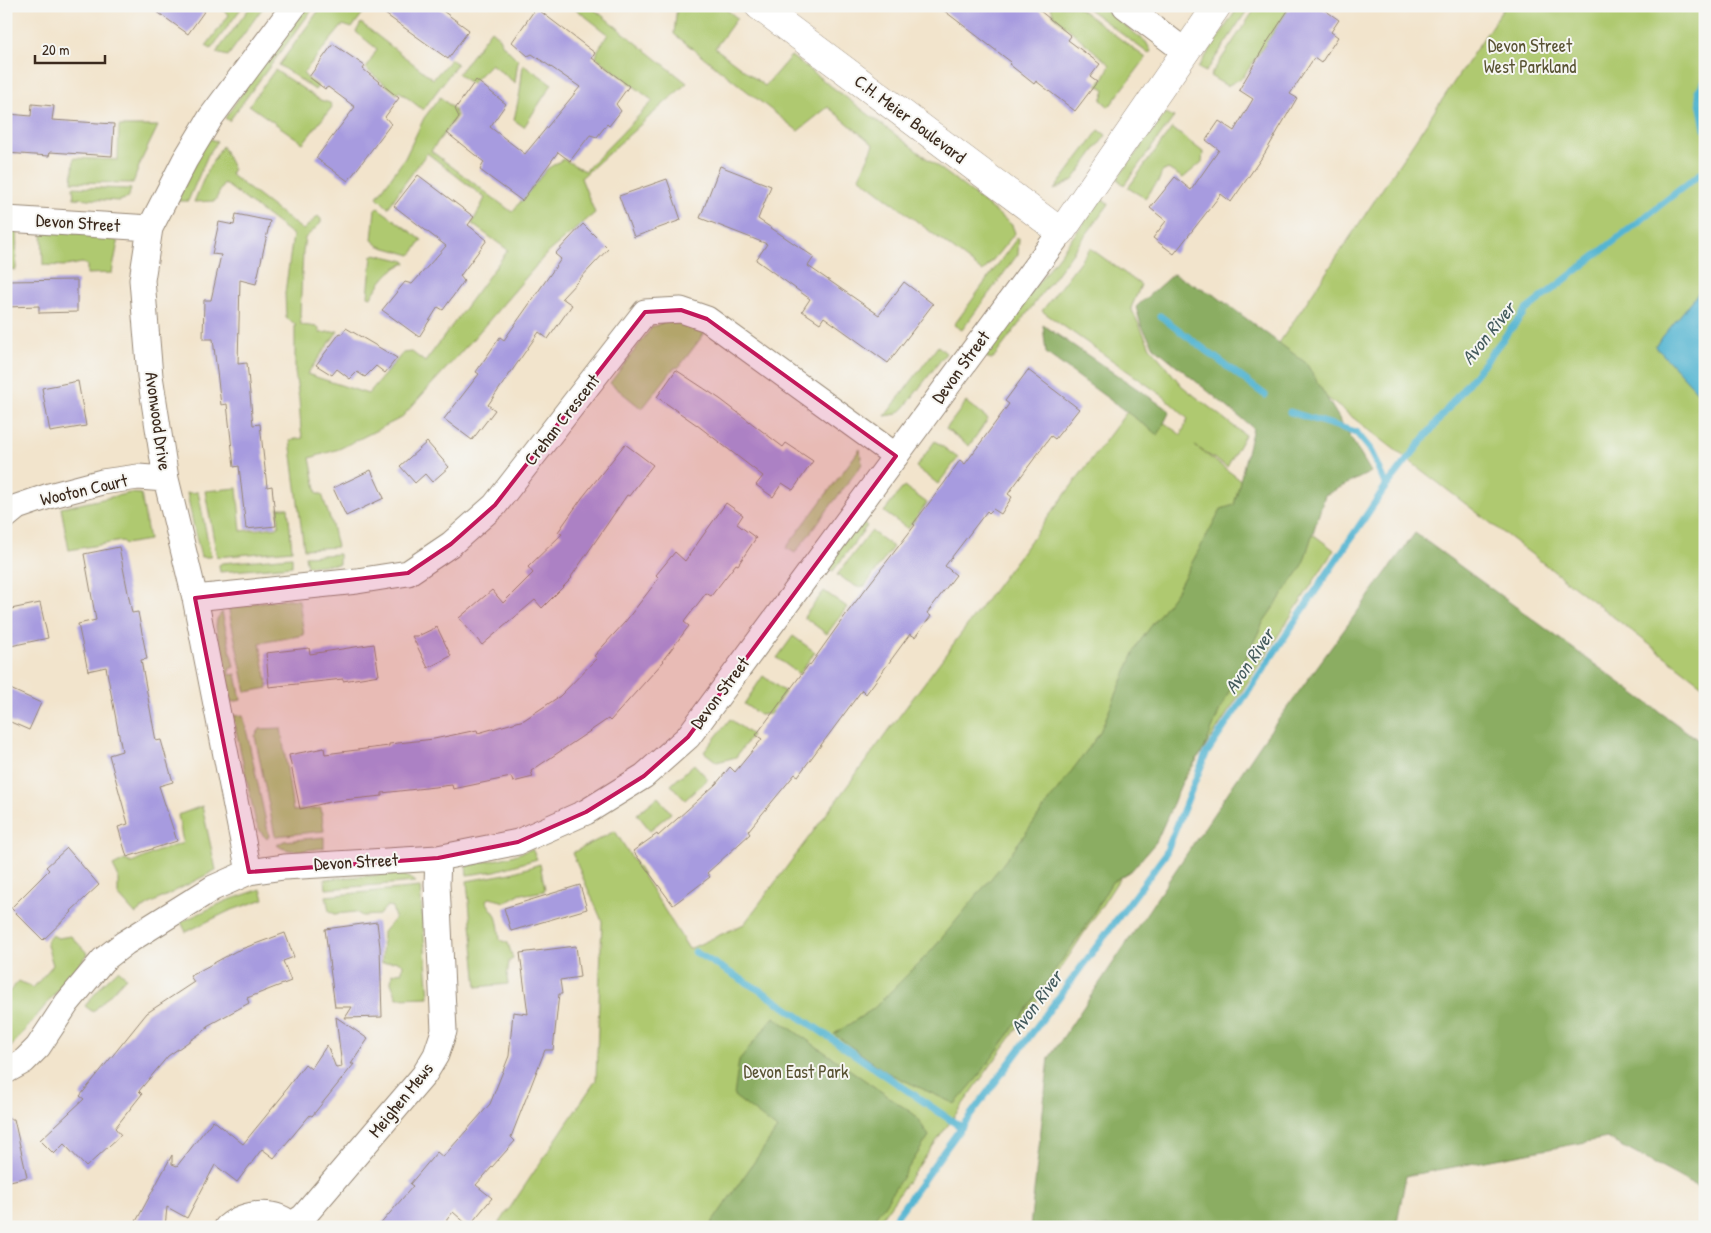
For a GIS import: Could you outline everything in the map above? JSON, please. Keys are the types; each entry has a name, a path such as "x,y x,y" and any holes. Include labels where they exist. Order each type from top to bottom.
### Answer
{"street":[{"name":"Avonwood Drive","path":"249,872 195,598 166,479 150,376 142,280 150,228 185,160 211,117 294,6"},
{"name":"C.H. Meier Boulevard","path":"759,6 1061,232"},
{"path":"1125,6 1186,52"},
{"name":"Devon Street","path":"6,1072 24,1061 38,1047 67,1003 103,960 125,943 213,888 249,872 284,866 438,858 518,842 586,812 644,776 688,737 1061,232 1217,6"},
{"name":"Devon Street","path":"6,219 150,228"},
{"name":"Crehan Crescent","path":"195,598 357,581 408,573 451,544 495,505 645,312 681,310 707,319 896,456"},
{"name":"Wooton Court","path":"6,516 17,507 102,482 138,477 166,479"},
{"name":"Meighen Mews","path":"227,1227 234,1221 250,1215 268,1214 293,1225 406,1096 424,1074 436,1054 444,1031 437,884 438,858"}],"highlighted area":[{"path":"681,310 707,319 896,456 688,737 644,776 586,812 518,842 438,858 249,872 195,598 408,573 451,544 495,505 645,312"}],"green space":[{"path":"218,6 243,6 211,49 206,46 229,15"},
{"path":"251,6 264,6 228,56 216,53"},
{"path":"302,6 315,6 229,121 225,118"},
{"path":"322,6 368,6 352,28 343,25 303,73 318,86 315,90 279,65"},
{"path":"572,6 590,6 687,83 581,178 595,213 548,252 473,339 401,418 339,449 310,458 317,494 322,494 337,547 304,549 290,440 303,438 295,372 295,324 286,318 285,293 293,235 224,183 215,201 194,202 207,171 222,146 233,168 231,175 303,230 318,216 321,219 321,223 305,238 300,314 301,325 318,327 320,333 338,331 307,374 368,394 403,353 412,352 425,362 508,250 472,224 485,198 427,153 388,208 377,197 405,158 424,118 440,97 453,108 457,116 431,151 512,212 547,169 563,159 585,171 653,101 596,57 608,34"},
{"path":"677,6 722,6 737,18 715,48 765,86 791,56 953,178 1012,225 1015,233 983,272 859,177 874,145 828,107 798,131 674,34"},
{"path":"1052,6 1076,6 1146,58 1109,107 1101,100 1105,91 1102,87 1096,86 1104,77 1110,65 1054,16"},
{"path":"1084,6 1100,6 1146,42 1151,51 1149,54"},
{"path":"1239,6 1250,6 1206,72 1198,68"},
{"path":"1257,6 1281,6 1288,11 1243,77 1227,86 1210,76"},
{"name":"Devon Street West Parkland","path":"1505,6 1705,6 1705,687 1271,355"},
{"path":"361,23 433,79 451,59 457,64 423,110 399,91 397,94 366,69 377,49 356,32"},
{"path":"491,30 518,60 515,83 491,64 471,84 458,74"},
{"path":"523,64 552,84 524,127 514,120"},
{"path":"275,70 320,100 330,103 332,107 303,143 249,105"},
{"path":"1166,113 1174,117 1124,185 1117,179"},
{"path":"119,126 158,126 141,161 133,183 72,182 74,158 118,160"},
{"path":"1172,128 1203,152 1202,162 1183,178 1168,169 1162,172 1159,180 1145,198 1128,188"},
{"path":"1099,130 1106,135 1073,180 1054,190"},
{"path":"207,137 217,142 208,155 188,201 177,201"},
{"path":"73,187 131,189 128,198 119,201 74,198"},
{"path":"1102,199 1109,204 992,360 983,355"},
{"path":"378,208 422,240 411,255 379,246 372,240 375,209"},
{"path":"6,227 17,227 16,270 6,269"},
{"path":"42,229 111,236 118,242 112,273 87,274 87,265 82,263 66,266 43,265"},
{"path":"1017,238 1019,238 1018,254 962,330 954,325"},
{"name":"Devon East Park","path":"1090,248 1141,285 1131,308 1150,347 1182,386 1245,435 1227,467 1195,446 1334,550 1067,959 875,1227 497,1227 596,1080 602,921 572,853 615,831 689,949 744,924 1135,401 1181,435 1188,419 1163,396 1042,311"},
{"path":"375,254 405,261 406,263 390,272 371,297 368,296 372,256"},
{"path":"1173,274 1216,296 1306,363 1371,472 1325,495 1302,567 1264,621 1219,712 1204,749 1185,775 1156,842 1132,870 1112,882 1083,931 979,1076 955,1104 886,1072 834,1034 873,1009 932,950 1002,865 1099,734 1138,644 1176,592 1221,509 1234,505 1253,428 1154,347 1141,325 1136,307"},
{"path":"676,317 707,330 679,367 674,368 642,409 610,383 652,327"},
{"path":"1043,325 1170,411 1158,435 1046,353"},
{"path":"938,346 946,353 904,408 897,414 885,416"},
{"path":"966,402 988,419 969,446 946,429"},
{"path":"935,441 958,458 938,484 916,467"},
{"path":"860,449 862,464 795,553 786,548"},
{"path":"904,486 927,503 908,529 884,512"},
{"path":"237,488 241,531 279,527 278,508 288,508 292,550 217,557 205,491"},
{"path":"198,492 211,557 201,557 187,493"},
{"path":"130,493 141,494 149,540 125,544 122,541 69,550 61,508"},
{"path":"858,521 867,526 833,571 823,567"},
{"path":"871,531 893,547 865,586 857,587 837,575"},
{"path":"1415,533 1705,745 1705,1191 1607,1138 1406,1176 1396,1227 1030,1227 1049,1058 1262,742"},
{"path":"339,554 339,564 307,566 305,556"},
{"path":"292,557 292,566 220,572 219,565 222,563"},
{"path":"824,591 847,607 827,634 804,617"},
{"path":"288,599 299,600 304,635 260,643 268,688 246,692 228,606"},
{"path":"222,612 234,667 229,669 230,675 236,674 241,700 231,702 216,627 217,619"},
{"path":"793,636 815,652 799,674 777,658"},
{"path":"763,676 785,692 770,714 760,715 744,704"},
{"path":"243,715 269,836 267,839 256,823 233,716"},
{"path":"730,719 752,735 736,757 717,762 704,752"},
{"path":"281,728 293,811 321,808 324,831 275,836 255,736 260,729"},
{"path":"694,764 708,779 685,800 671,785"},
{"path":"658,797 671,813 650,830 637,814"},
{"path":"202,806 216,870 148,905 135,914 118,895 118,876 113,866 125,860 132,863 158,851 183,843 178,815"},
{"path":"324,837 324,848 294,851 277,845 284,841"},
{"path":"532,849 537,859 495,871 467,875 466,866 508,857"},
{"path":"540,864 544,891 527,894 521,893 505,902 490,898 486,900 495,914 500,940 508,943 513,959 509,961 508,984 477,987 467,881 511,873"},
{"path":"391,874 404,875 416,882 326,889 325,879"},
{"path":"420,887 429,997 397,998 391,983 392,974 402,972 403,964 397,961 382,963 383,932 395,918 392,907 387,906 379,915 362,916 356,912 335,914 329,911 326,896"},
{"path":"261,889 264,899 229,911 186,932 181,922 226,901"},
{"path":"52,935 58,938 71,936 88,954 10,1048 6,1050 6,995 19,981 33,988 53,965 46,942"},
{"path":"118,970 126,977 93,1012 85,1006 103,984"},
{"path":"774,1017 915,1115 929,1136 868,1227 709,1227 777,1129 734,1096 739,1060"}],"water":[{"path":"1705,285 1705,400 1655,346"}],"building":[{"path":"149,6 208,6 188,34"},
{"path":"374,6 436,6 469,30 448,59"},
{"path":"938,6 1034,6 1071,36 1068,40 1100,64 1090,77 1097,82 1075,111 1036,81 1034,84 1009,64 1011,62"},
{"path":"1291,6 1319,6 1339,20 1331,32 1338,37 1321,63 1314,58 1290,94 1297,98 1265,153 1231,202 1221,194 1174,254 1153,238 1166,221 1150,208 1175,177 1191,190 1219,150 1206,140 1219,121 1234,131 1253,99 1239,90"},
{"path":"536,8 595,53 592,58 629,86 616,104 621,111 609,126 607,124 597,137 590,135 570,161 558,152 522,201 480,170 484,162 447,133 459,117 455,109 476,80 506,104 490,127 525,154 580,87 532,54 528,56 512,42"},
{"path":"333,44 365,66 363,69 399,98 385,117 391,124 348,181 316,158 355,107 328,87 325,89 309,77"},
{"path":"32,104 54,106 52,120 114,124 112,156 50,152 49,156 6,153 9,114 31,116"},
{"path":"720,166 771,186 758,219 814,257 808,266 879,315 904,282 933,304 888,363 824,317 820,323 802,311 810,299 756,260 767,244 700,218"},
{"path":"418,175 474,217 468,225 487,240 460,276 464,281 443,310 438,307 419,337 382,310 405,282 412,284 446,246 394,206"},
{"path":"667,179 681,220 634,237 619,196"},
{"path":"236,214 270,221 256,284 240,280 238,364 247,363 253,425 260,424 267,487 272,486 276,526 246,529 239,466 234,467 227,404 221,405 213,339 203,339 204,300 211,300 221,255 212,254 219,222 234,225"},
{"path":"583,224 608,249 562,298 572,305 548,339 539,332 488,405 495,410 472,440 444,419 479,374 476,372 500,337 504,340 561,259 555,254"},
{"path":"77,280 77,312 39,313 39,306 6,307 6,281"},
{"path":"346,328 397,358 385,373 376,366 365,377 357,372 350,379 337,369 332,375 316,365 340,333 342,334"},
{"path":"676,370 720,399 783,447 786,443 813,461 793,490 782,483 773,497 756,485 763,476 657,397"},
{"path":"1028,370 1079,409 1055,439 1051,436 1008,494 1012,497 1001,514 993,509 989,513 987,511 945,566 956,575 927,613 931,616 915,637 910,634 866,694 862,690 798,776 795,774 748,831 750,834 707,873 710,877 673,905 633,851 657,834 658,836 716,784 730,767 735,772 762,739 756,735 915,525 913,524 960,460 965,464 1009,404 1005,401"},
{"path":"78,381 86,426 50,432 42,388"},
{"path":"427,442 449,467 432,482 425,474 415,483 400,466"},
{"path":"625,444 653,465 629,496 627,495 572,578 542,608 535,600 482,645 459,618 492,590 503,603 533,573 528,567 562,534 558,532 582,498"},
{"path":"371,470 384,498 346,516 333,488"},
{"path":"726,503 743,515 737,524 756,538 738,565 736,564 711,596 706,593 684,622 689,626 664,661 610,721 608,719 531,771 533,777 513,782 511,777 453,789 452,785 382,793 382,796 334,801 300,809 289,755 324,748 325,754 434,739 477,730 478,733 524,720 560,696 597,658 594,656 625,622 659,578 656,575 675,552 685,561"},
{"path":"119,547 132,613 138,612 147,659 141,660 156,741 161,740 173,782 159,786 177,841 127,857 118,827 128,824 109,755 122,751 106,667 88,671 78,624 96,620 84,554"},
{"path":"40,603 48,638 6,647 6,610"},
{"path":"437,627 451,656 428,668 412,636 418,636"},
{"path":"374,644 379,675 343,681 343,679 269,687 266,653 309,648 310,654"},
{"path":"6,687 41,703 29,730 6,720"},
{"path":"67,848 99,885 43,940 11,908 49,870 46,867"},
{"path":"580,885 587,909 511,931 504,908"},
{"path":"377,922 380,947 382,1017 345,1018 352,1007 335,1007 325,929"},
{"path":"285,933 294,957 283,961 291,981 247,998 249,1003 207,1026 208,1028 168,1056 139,1091 142,1094 115,1128 121,1135 86,1167 64,1144 54,1154 40,1140 84,1099 80,1096 147,1013 194,982 190,976 236,951"},
{"path":"576,946 580,977 560,980 562,994 559,994 553,1050 545,1050 511,1137 515,1141 476,1185 492,1198 469,1226 453,1212 441,1227 378,1227 413,1186 410,1184 437,1152 443,1157 490,1104 509,1056 513,1012 528,1014 520,953"},
{"path":"336,1017 368,1039 351,1064 354,1064 312,1116 310,1115 274,1158 262,1149 237,1182 215,1165 187,1218 167,1207 165,1227 133,1227 172,1155 172,1164 177,1166 213,1120 243,1144 284,1094 305,1064 311,1069 327,1045 336,1068 342,1067"},
{"path":"6,1119 14,1119 27,1177 6,1182"}],"waterway":[{"name":"Avon River","path":"1705,82 1698,91 1705,129"},
{"name":"Avon River","path":"889,1227 1165,855 1206,754 1384,489 1526,310 1705,170"},
{"path":"1160,316 1265,395"},
{"path":"1290,412 1356,432 1370,449 1386,486"},
{"path":"695,952 766,994 961,1127"}]}
